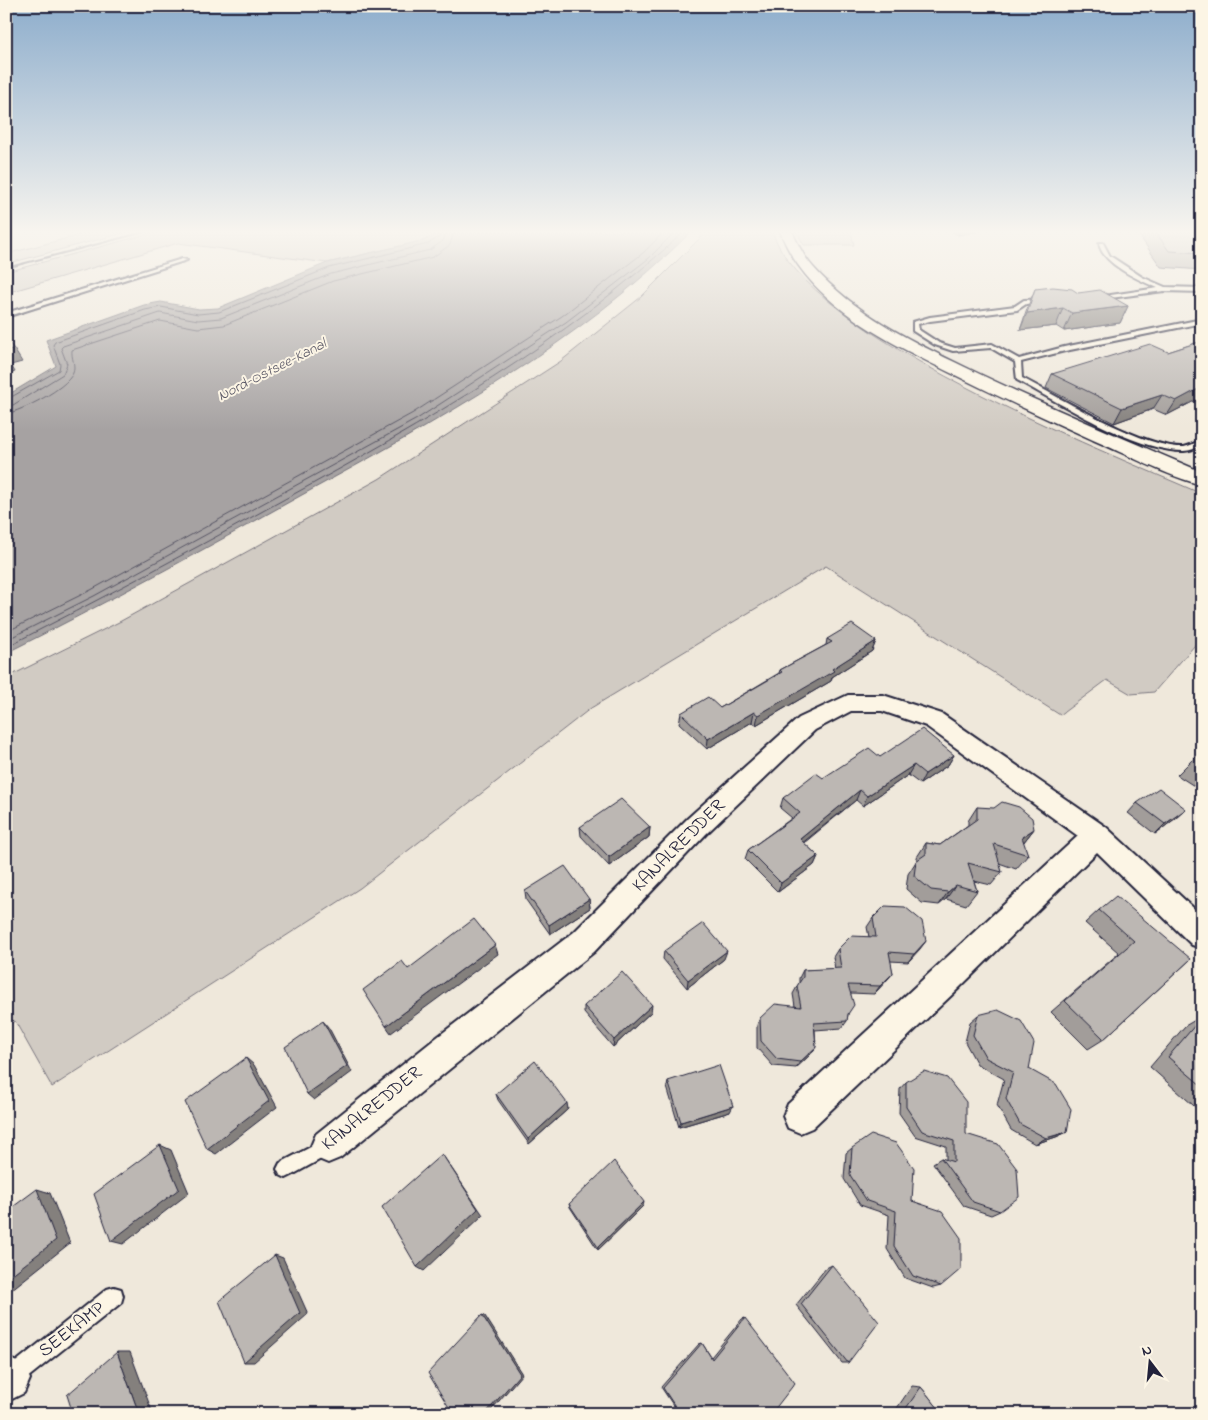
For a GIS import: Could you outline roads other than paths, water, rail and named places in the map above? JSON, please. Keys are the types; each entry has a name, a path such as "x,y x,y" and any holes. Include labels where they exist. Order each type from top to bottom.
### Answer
{"main road":[{"path":"839,297 887,332 926,355 1039,409 1202,479"}],"street":[{"name":"KANALREDDER","path":"328,1146 446,1049 584,942 697,826 807,724 848,703 883,703 934,720 1097,835 1202,935"},
{"path":"800,1116 949,978 1097,835"}],"lane":[{"path":"6,315 63,297"},
{"path":"1089,300 1108,297"},
{"path":"1054,301 1024,302 1017,308 930,319 915,323 916,331 937,344 955,350 992,346 1018,361 1064,349 1202,321"},
{"path":"1018,361 1019,379 1116,428 1158,444 1185,449 1202,442"},
{"name":"KANALREDDER","path":"286,1169 328,1146"},
{"name":"SEEKAMP","path":"8,1380 114,1296"}],"water":[{"name":"Nord-Ostsee-Kanal","path":"244,297 617,297 555,344 506,377 404,439 191,556 6,653 6,396 56,366 46,340 144,305 161,302 199,309 218,308"}]}
